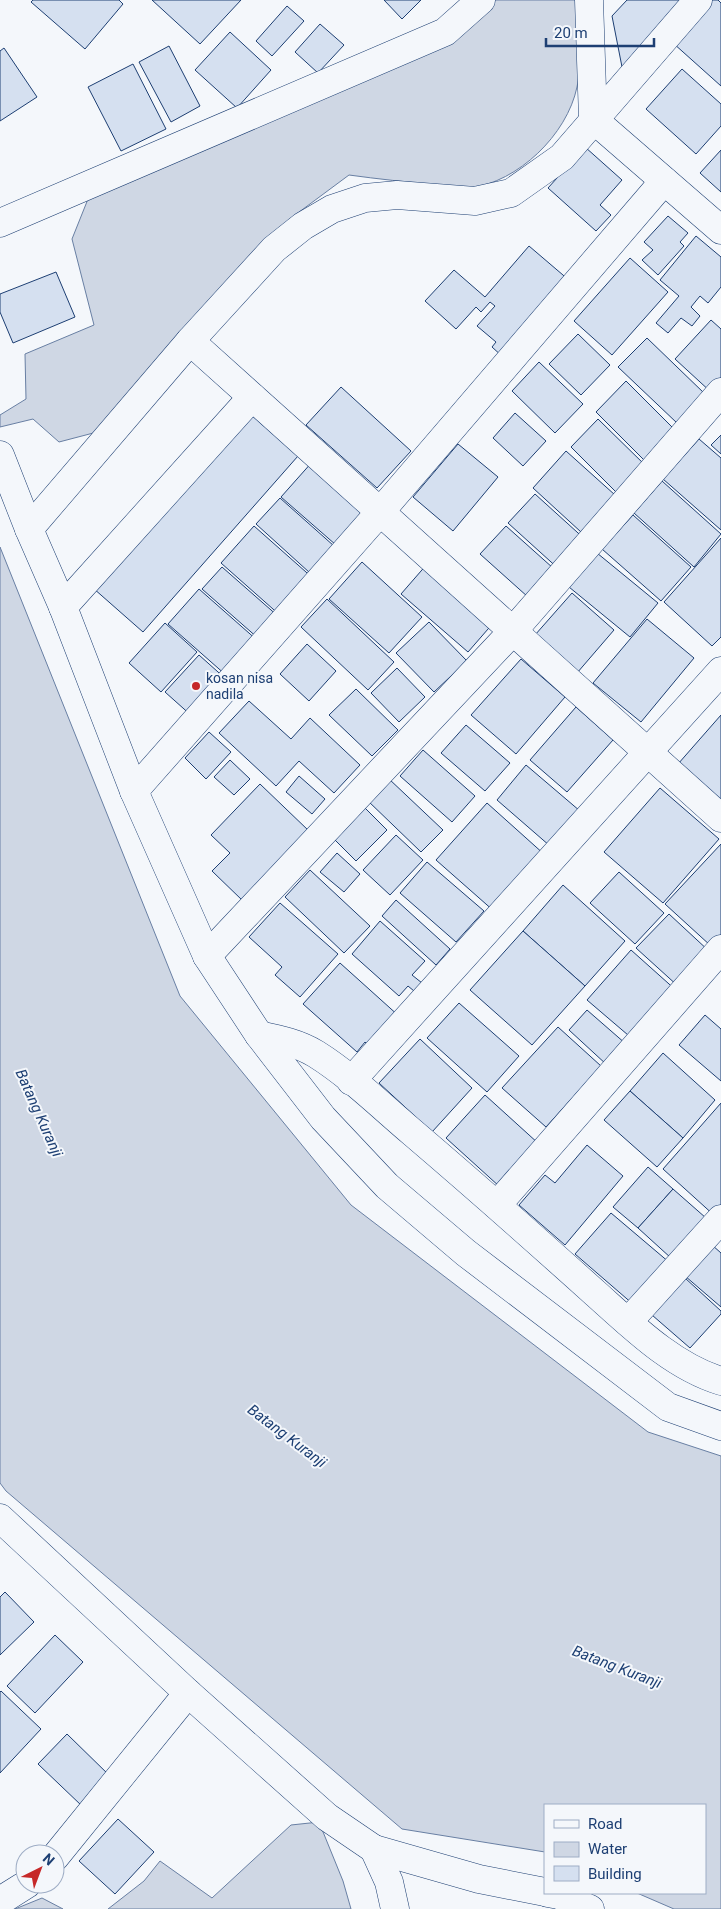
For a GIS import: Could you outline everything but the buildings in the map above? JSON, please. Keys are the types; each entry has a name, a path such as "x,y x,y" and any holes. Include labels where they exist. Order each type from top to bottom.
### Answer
{"street":[{"path":"0,223 445,32 480,0"},
{"path":"589,0 593,119 721,230"},
{"path":"29,529 190,341 274,249 303,226 332,209 365,198 398,195 475,201 511,193 562,157 698,0"},
{"path":"134,790 380,512 664,181"},
{"path":"190,341 721,818"},
{"path":"207,956 512,632 721,392"},
{"path":"63,607 252,397"},
{"path":"0,455 29,529 63,607 134,790 207,956 259,1035 336,1132 387,1186 459,1247 668,1407 721,1426"},
{"path":"351,1080 721,671"},
{"path":"497,1205 721,949"},
{"path":"259,1035 291,1042 315,1054 351,1080 497,1205 628,1322 673,1357 706,1376 721,1381"},
{"path":"628,1322 721,1220"},
{"path":"0,1518 188,1693 327,1817 374,1849 479,1879 544,1892"},
{"path":"65,1845 188,1693"},
{"path":"374,1849 389,1882 395,1909"},
{"path":"0,1901 15,1892"},
{"path":"555,1894 590,1909"}],"water":[{"path":"490,0 579,0 581,55 577,87 572,105 563,122 538,153 506,176 488,184 466,188 349,175 287,221 101,431 59,442 33,419 0,427 0,415 26,399 25,354 94,325 72,239 88,199"},
{"name":"Batang Kuranji","path":"0,547 180,996 351,1205 648,1432 721,1456 721,1909 674,1909 639,1894 706,1894 706,1804 544,1804 544,1852 402,1829 6,1491 0,1483"},
{"path":"319,1822 343,1881 351,1909 108,1909 144,1881 160,1861 212,1898 291,1825"},
{"path":"42,1898 63,1909 15,1909"}],"place":[{"name":"kosan nisa nadila","path":"196,686"}]}
